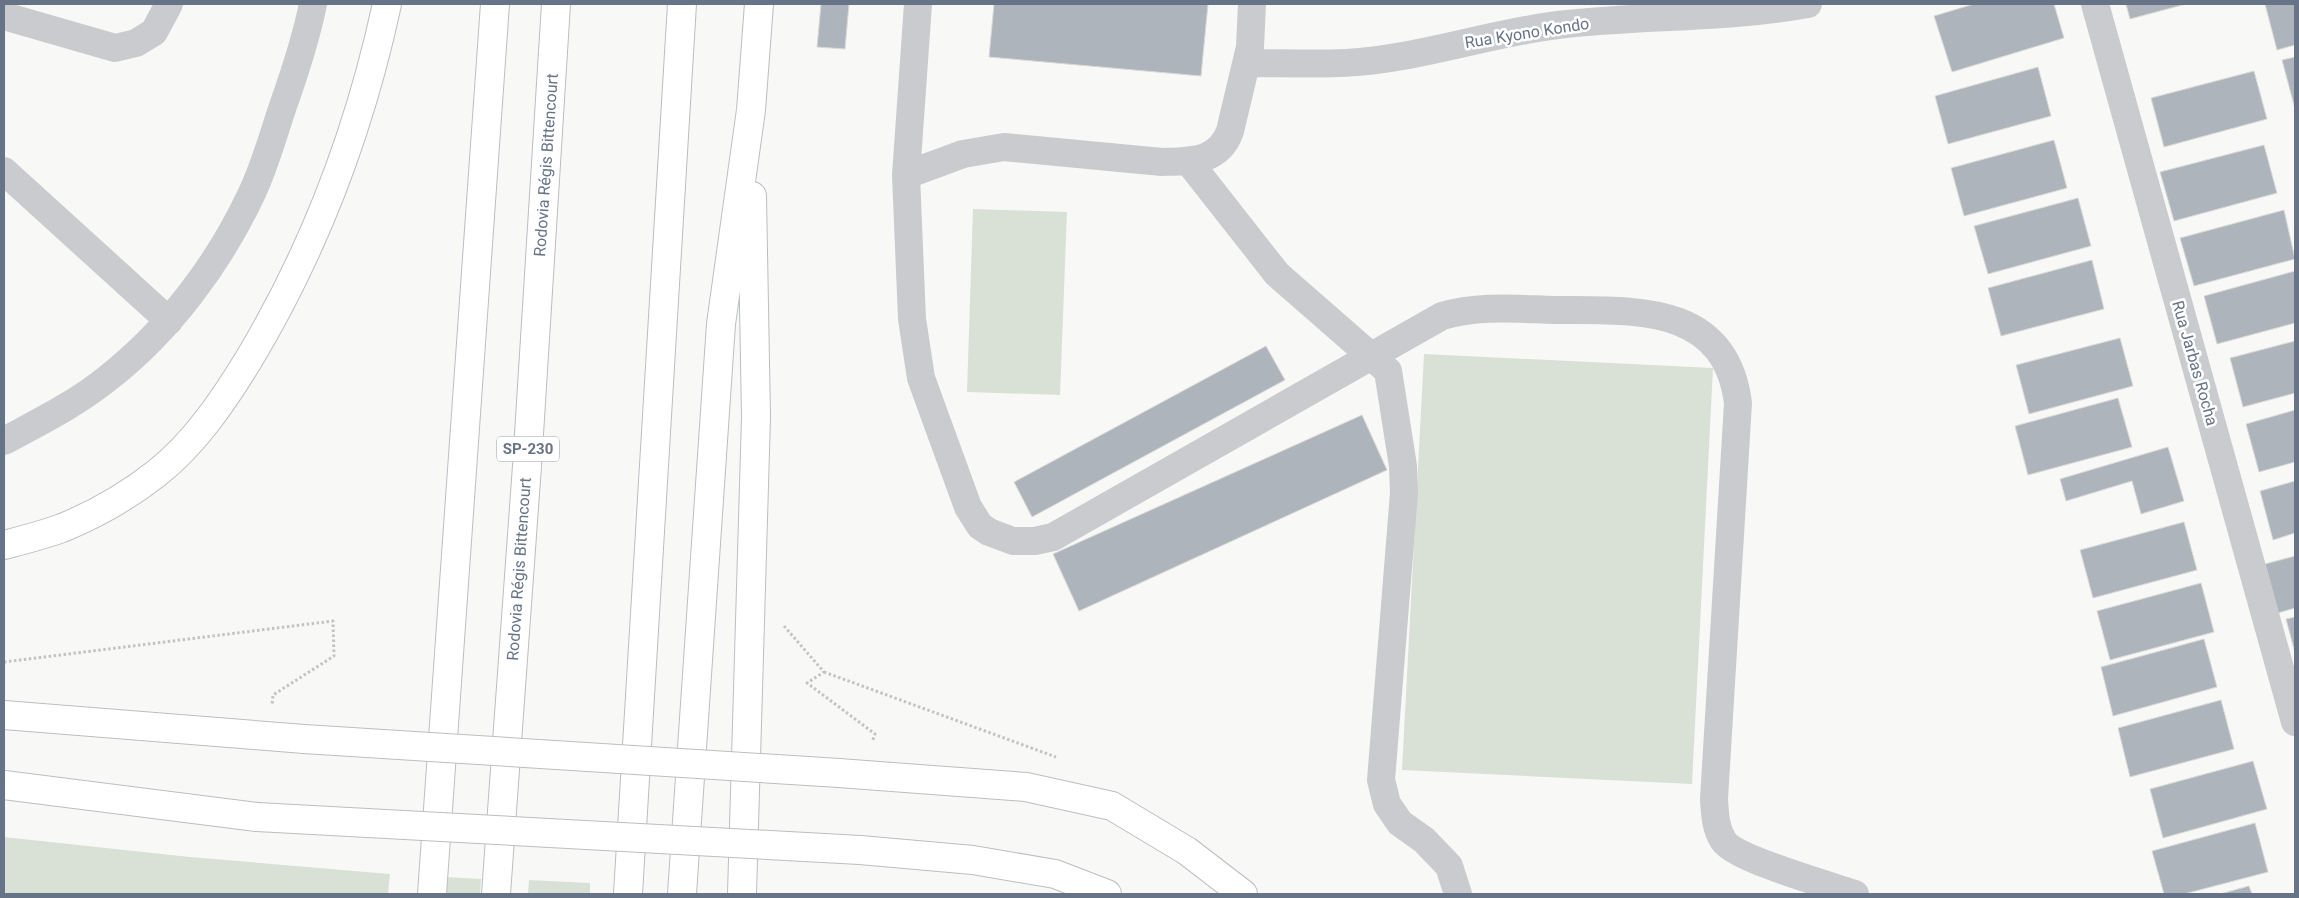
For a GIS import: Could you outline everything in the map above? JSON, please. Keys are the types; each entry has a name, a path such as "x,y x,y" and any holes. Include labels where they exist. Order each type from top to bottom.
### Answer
{"main road":[{"path":"4,545 61,528 110,504 157,473 192,439 233,385 293,280 321,221 354,131 387,4"},
{"path":"432,894 495,4"},
{"name":"Rodovia Régis Bittencourt","path":"496,894 527,466 556,4"},
{"path":"628,894 682,4"},
{"path":"682,894 721,324 751,110 758,4"},
{"path":"742,894 756,417 751,110"},
{"path":"4,715 270,737 848,773 1026,787 1112,806 1187,851 1243,894"},
{"path":"4,785 257,817 860,850 973,860 1055,874 1107,894"}],"street":[{"path":"4,16 115,48 136,43 154,32 169,4"},
{"path":"4,441 71,404 108,378 169,321 207,271 232,232 252,194 304,45 313,4"},
{"path":"918,4 906,176 912,319 921,378 975,520 989,532 1006,539 1024,542 1053,537 1442,316 1476,309 1640,311 1654,313 1698,332 1719,350 1732,375 1738,403 1714,799 1716,822 1724,842 1740,854 1855,894"},
{"path":"906,176 963,154 1004,147 1162,162 1189,162 1213,154 1227,139 1247,63 1252,4"},
{"name":"Rua Kyono Kondo","path":"1247,63 1352,63 1385,59 1558,25 1758,12 1808,4"},
{"name":"Rua Jarbas Rocha","path":"2095,4 2295,722"},
{"path":"1189,162 1277,274 1388,371 1403,466 1404,494 1381,780 1387,804 1400,823 1424,840 1449,866 1458,894"},
{"path":"4,172 169,321"}],"path":[{"path":"4,662 333,621 334,656 273,695 270,737"},
{"path":"780,621 824,672 1071,763 1055,793"},
{"path":"824,672 807,683 876,734 848,773"}],"shaded area":[{"path":"973,209 1067,212 1060,395 967,392"},
{"path":"1424,354 1713,368 1692,784 1402,770"},
{"path":"4,837 190,857 390,874 388,894 4,894"},
{"path":"445,877 481,879 480,894 444,894"},
{"path":"529,880 590,883 590,894 528,894"}],"building":[{"path":"821,4 849,4 845,49 817,47"},
{"path":"994,4 1208,4 1201,76 989,57"},
{"path":"1974,4 2054,4 2064,38 1952,72 1934,16"},
{"path":"2126,4 2186,4 2130,19"},
{"path":"2265,4 2295,4 2295,45 2277,50"},
{"path":"2295,57 2295,109 2282,60"},
{"path":"2038,67 2051,116 1948,144 1935,96"},
{"path":"2254,71 2267,119 2164,147 2151,98"},
{"path":"2054,140 2067,188 1964,216 1951,168"},
{"path":"2264,145 2277,193 2174,221 2160,172"},
{"path":"2078,198 2091,246 1988,274 1974,226"},
{"path":"2284,210 2295,259 2194,286 2180,238"},
{"path":"2092,260 2104,309 2001,336 1988,288"},
{"path":"2295,271 2295,323 2217,344 2204,296"},
{"path":"2120,338 2133,386 2029,414 2016,365"},
{"path":"2295,341 2295,393 2243,407 2230,358"},
{"path":"1266,346 1285,380 1032,517 1014,482"},
{"path":"2118,398 2132,447 2028,475 2015,426"},
{"path":"2295,410 2295,462 2259,472 2246,424"},
{"path":"1362,415 1387,470 1079,611 1053,554"},
{"path":"2168,447 2184,501 2141,514 2132,481 2066,501 2060,479"},
{"path":"2295,481 2295,533 2273,540 2260,491"},
{"path":"2184,522 2197,570 2093,598 2080,550"},
{"path":"2295,556 2295,608 2278,613 2265,564"},
{"path":"2201,583 2214,632 2110,660 2097,611"},
{"path":"2295,617 2295,653 2286,619"},
{"path":"2204,639 2217,687 2113,716 2101,667"},
{"path":"2221,700 2234,749 2130,777 2118,728"},
{"path":"2253,761 2267,809 2163,838 2150,789"},
{"path":"2255,823 2268,872 2184,894 2164,894 2152,851"},
{"path":"2249,886 2252,894 2220,894"}]}
